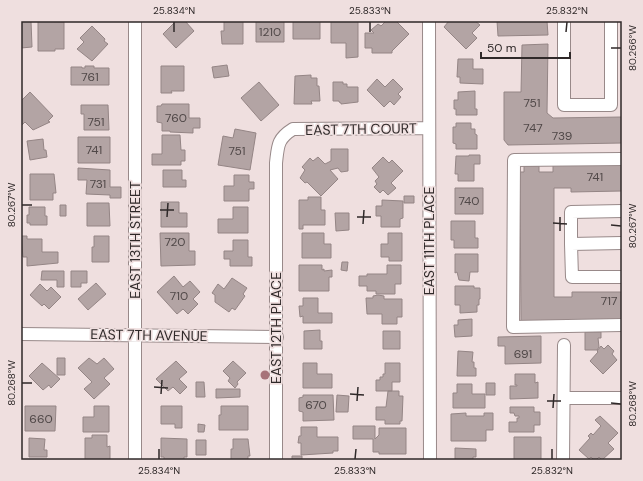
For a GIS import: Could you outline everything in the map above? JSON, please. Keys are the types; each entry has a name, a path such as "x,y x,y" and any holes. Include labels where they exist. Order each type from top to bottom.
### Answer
{"street":[{"name":"EAST 13TH STREET","path":"135,460 136,21"},
{"name":"EAST 11TH PLACE","path":"429,21 430,460"},
{"path":"564,21 564,104 610,105 611,21"},
{"name":"EAST 7TH COURT","path":"276,195 276,163 279,142 283,135 293,129 429,128"},
{"path":"622,159 514,160 513,326 622,325"},
{"name":"EAST 12TH PLACE","path":"276,195 276,460"},
{"path":"622,211 571,212 572,277 622,277"},
{"path":"571,244 622,243"},
{"name":"EAST 7TH AVENUE","path":"21,334 277,337"},
{"path":"563,460 564,345"},
{"path":"564,398 622,398"}],"building":[{"path":"21,21 31,21 32,47 21,48"},
{"path":"38,21 64,22 64,49 55,49 55,51 38,51"},
{"path":"176,21 185,21 194,31 176,48 163,34"},
{"path":"224,21 243,21 243,44 222,44 221,31 224,31"},
{"path":"256,21 284,21 284,42 256,42"},
{"path":"293,21 320,21 320,39 293,39"},
{"path":"331,21 358,21 358,57 346,58 346,43 331,43"},
{"path":"386,21 396,21 409,34 392,51 392,53 372,53 372,48 365,48 365,33 374,33 371,30 378,24 381,26"},
{"path":"449,21 475,21 480,25 472,33 477,38 466,49 444,27"},
{"path":"497,21 547,21 548,35 498,36"},
{"path":"92,26 108,44 92,61 77,49 84,42 80,38"},
{"path":"548,44 547,113 553,118 622,117 622,143 508,145 504,140 504,92 521,92 522,45"},
{"path":"458,59 473,59 473,69 483,69 483,84 460,83 460,77 457,77"},
{"path":"227,65 229,76 214,78 212,67"},
{"path":"85,66 94,66 94,68 109,68 109,85 71,85 71,67 85,68"},
{"path":"161,66 184,66 184,91 161,93"},
{"path":"311,75 311,78 317,78 320,101 311,101 312,104 294,104 295,76"},
{"path":"377,79 385,87 393,79 403,89 398,94 401,97 394,105 390,101 384,107 367,90"},
{"path":"259,82 279,105 261,121 241,98"},
{"path":"333,82 343,82 343,84 347,84 347,87 358,87 358,102 341,104 339,101 333,101"},
{"path":"475,91 475,109 477,109 477,115 456,115 454,100 458,100 458,92"},
{"path":"30,92 53,116 48,121 50,122 33,130 25,122 21,126 21,101"},
{"path":"162,104 189,104 189,118 200,118 200,128 193,128 193,133 162,131 162,123 157,122 157,106 161,106"},
{"path":"81,105 108,105 109,130 84,130 84,114 81,114"},
{"path":"456,123 471,123 471,129 475,129 475,134 477,135 477,149 456,149 456,144 453,143 453,127 456,127"},
{"path":"235,129 256,133 250,170 218,165 223,136 233,138"},
{"path":"162,135 180,135 181,150 185,150 185,161 181,161 181,165 152,165 152,154 162,154"},
{"path":"78,137 110,137 110,163 78,163"},
{"path":"43,139 44,150 46,150 47,157 30,160 27,141"},
{"path":"331,149 348,149 348,171 341,172 338,168 330,170 338,179 321,196 307,182 305,183 300,178 305,170 302,167 310,158 313,161 318,157 325,164 331,161"},
{"path":"480,155 480,164 474,164 474,181 458,181 458,174 455,174 456,156"},
{"path":"383,157 389,163 392,160 403,171 391,183 396,188 388,195 383,190 380,193 374,187 377,184 375,181 379,177 372,168"},
{"path":"553,163 622,163 622,191 571,192 571,188 554,188 554,297 572,297 572,292 622,292 622,321 521,321 520,172 524,172 524,166 539,166 539,172 553,172"},
{"path":"78,168 110,170 110,187 121,187 121,198 110,198 110,195 86,194 87,180 78,180"},
{"path":"163,170 182,170 182,180 186,180 186,187 163,187"},
{"path":"30,174 54,174 56,193 53,193 53,200 30,200"},
{"path":"234,175 249,175 249,182 254,182 254,189 249,189 249,201 224,201 224,186 234,186"},
{"path":"455,188 483,188 483,214 455,214"},
{"path":"404,196 414,196 414,203 404,203"},
{"path":"308,197 321,197 321,210 325,210 325,225 303,225 303,229 299,229 299,200 308,200"},
{"path":"382,200 403,201 403,218 400,219 400,227 381,227 381,216 376,216 376,206 382,206"},
{"path":"161,202 179,202 179,213 187,213 187,227 161,227"},
{"path":"87,203 109,203 110,226 87,226"},
{"path":"60,205 66,205 66,216 60,216"},
{"path":"29,207 45,207 47,225 30,225 30,223 27,223"},
{"path":"233,207 248,207 248,233 218,233 218,219 233,219"},
{"path":"335,213 349,213 349,230 336,231"},
{"path":"451,221 475,221 475,238 478,238 478,248 454,248 454,240 451,240"},
{"path":"160,233 189,233 189,251 195,251 195,265 161,266"},
{"path":"302,233 324,233 324,244 331,244 331,258 302,258"},
{"path":"388,233 402,233 402,261 389,261 389,257 381,257 381,244 388,244"},
{"path":"21,236 27,236 27,239 42,239 42,252 58,252 58,263 27,266 27,257 23,257"},
{"path":"94,236 109,236 109,262 92,262"},
{"path":"233,240 248,240 248,257 252,257 252,266 230,266 230,259 224,259 224,251 233,251"},
{"path":"455,254 478,254 478,272 470,272 469,281 459,280 457,272 455,273"},
{"path":"342,262 348,262 347,271 341,270"},
{"path":"299,265 322,265 322,270 324,269 324,271 332,270 332,277 329,277 329,291 299,291"},
{"path":"387,265 401,265 401,284 395,284 395,294 376,294 376,291 367,291 367,286 359,286 359,276 367,276 367,274 387,274"},
{"path":"42,271 64,271 64,287 57,287 57,280 41,280"},
{"path":"71,271 87,271 87,283 81,283 81,287 71,287"},
{"path":"174,276 183,287 190,281 200,292 193,299 198,304 188,314 183,309 177,314 157,292"},
{"path":"232,278 247,288 243,294 245,296 235,310 232,308 229,312 215,302 215,295 212,293 218,284 224,289"},
{"path":"96,283 106,294 88,310 78,299"},
{"path":"40,284 47,291 51,287 61,297 49,309 44,304 42,306 30,295"},
{"path":"455,286 474,286 474,288 480,288 480,299 479,305 477,305 477,312 460,313 460,305 455,305"},
{"path":"373,296 384,296 384,299 402,299 402,317 397,317 397,324 382,324 382,314 367,314 366,298 373,298"},
{"path":"303,298 318,298 318,313 332,313 332,323 303,323 303,316 300,317 299,306 303,306"},
{"path":"472,319 472,336 455,337 454,325 458,325 458,320"},
{"path":"320,330 322,349 304,349 304,331"},
{"path":"383,331 400,331 400,349 383,349"},
{"path":"585,332 601,332 601,338 598,338 599,347 597,350 585,350"},
{"path":"541,336 541,363 505,364 505,346 498,346 498,337"},
{"path":"608,345 614,351 612,354 617,360 603,374 590,361 601,346 604,349"},
{"path":"458,351 473,352 472,362 474,362 474,368 476,368 476,376 457,376"},
{"path":"57,358 65,358 65,375 57,375"},
{"path":"89,358 97,364 104,358 114,369 104,378 110,384 94,399 84,389 92,382 78,368"},
{"path":"176,361 187,372 179,379 187,387 180,394 173,387 168,391 156,379"},
{"path":"233,361 246,373 237,382 238,384 235,388 228,381 230,378 223,371"},
{"path":"42,363 60,379 51,388 49,385 43,390 29,376"},
{"path":"303,363 317,363 317,374 332,374 332,388 303,388"},
{"path":"385,363 400,363 400,382 392,382 392,391 376,391 376,380 380,380 380,377 383,377 383,374 385,374"},
{"path":"515,374 535,374 535,383 538,382 538,398 510,399 510,386 517,386 515,385"},
{"path":"196,382 204,382 205,397 196,397"},
{"path":"486,383 495,383 495,395 486,395"},
{"path":"457,384 472,384 472,394 485,394 485,408 453,408 453,393 457,393"},
{"path":"216,389 240,389 240,397 216,398"},
{"path":"388,391 399,391 399,396 403,396 402,421 400,421 400,424 385,424 385,420 376,420 376,407 386,407"},
{"path":"303,395 333,395 334,420 303,421 303,412 299,411 299,398 303,397"},
{"path":"337,395 349,396 348,412 336,412"},
{"path":"25,406 56,406 55,431 25,431"},
{"path":"94,406 109,406 109,432 83,432 83,417 94,417"},
{"path":"161,406 182,406 182,428 175,428 175,424 161,424"},
{"path":"221,406 248,406 248,430 219,430 219,415 221,415"},
{"path":"510,407 534,407 534,412 540,412 540,425 534,425 534,432 509,432 509,422 517,422 517,418 519,418 519,416 515,416 514,413 510,413"},
{"path":"466,413 466,416 484,416 484,413 493,413 493,430 486,430 486,441 451,441 451,414"},
{"path":"600,416 618,433 608,443 614,449 602,460 599,457 594,460 591,457 589,459 579,450 590,438 588,436 591,433 593,435 601,426 595,420"},
{"path":"198,424 205,425 204,432 198,432"},
{"path":"353,426 375,426 375,439 379,435 379,428 406,428 406,454 379,454 379,452 373,452 373,439 353,439"},
{"path":"301,427 317,427 317,437 338,437 338,451 333,451 333,453 301,455 301,443 298,443 299,436 301,436"},
{"path":"92,435 107,435 107,447 110,446 110,460 85,460 85,438 92,438"},
{"path":"514,437 541,437 541,460 514,460"},
{"path":"29,438 45,439 44,450 47,450 47,457 29,457"},
{"path":"161,438 187,439 187,457 184,457 184,460 164,460 164,457 161,457"},
{"path":"233,439 248,439 250,456 248,456 248,460 231,460"},
{"path":"196,440 206,440 206,455 196,455"},
{"path":"455,448 476,449 476,457 473,457 473,460 455,460"},
{"path":"292,456 302,456 302,460 292,460"}]}
